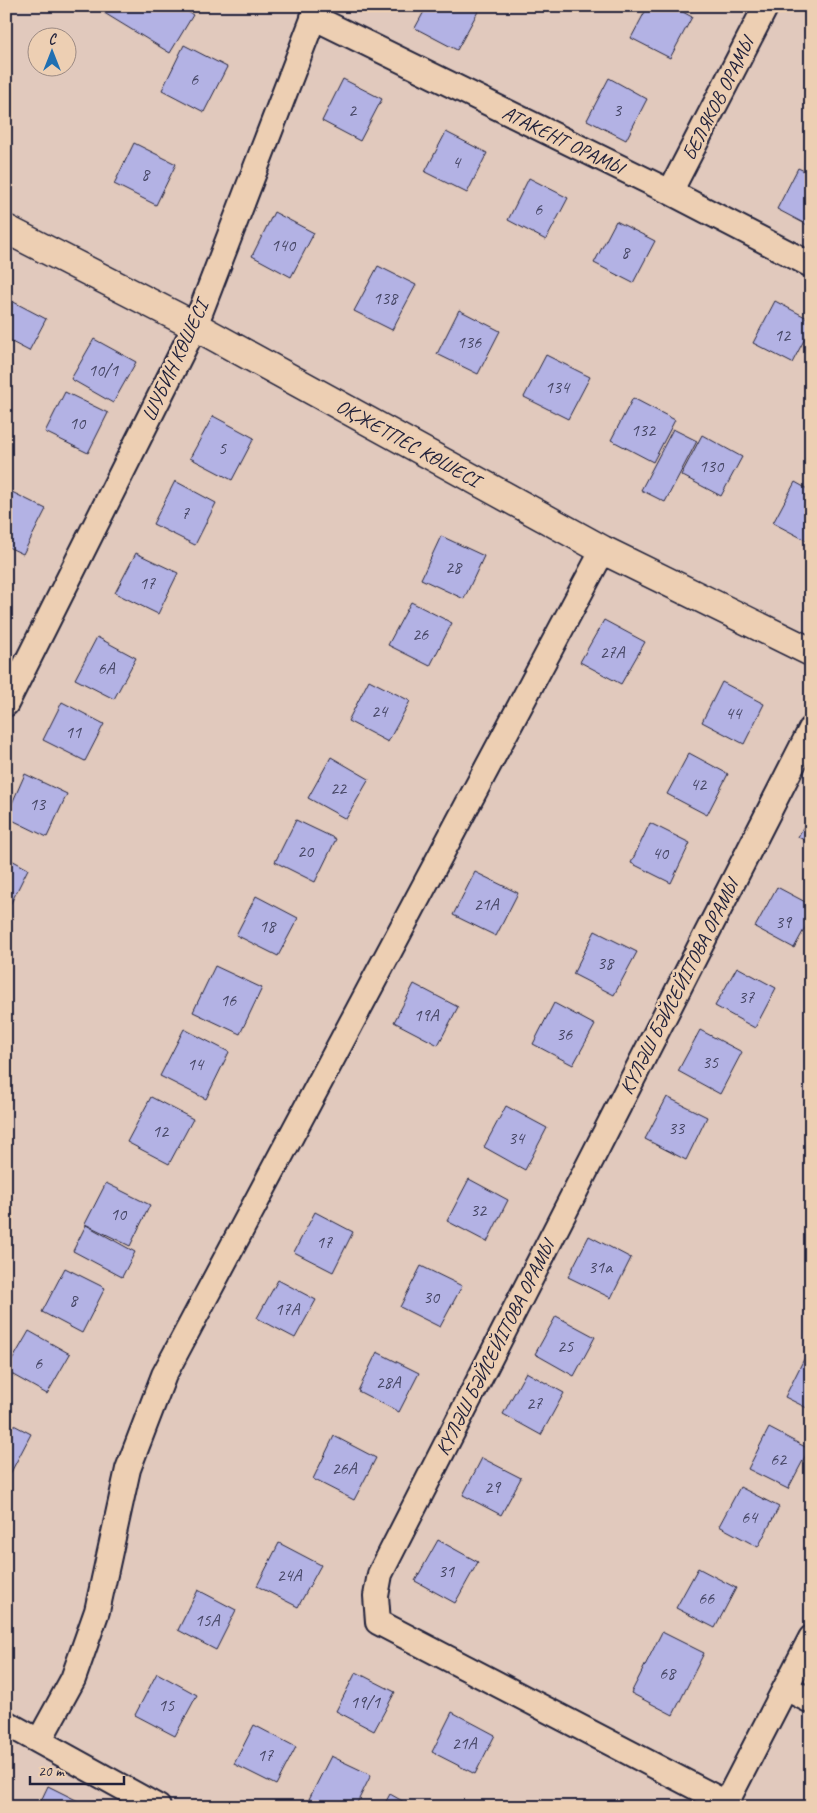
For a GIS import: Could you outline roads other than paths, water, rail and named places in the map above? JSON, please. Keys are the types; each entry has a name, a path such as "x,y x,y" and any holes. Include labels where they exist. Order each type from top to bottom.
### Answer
{"street":[{"name":"БЕЛЯКОВ ОРАМЫ","path":"670,192 766,6"},
{"name":"АТАКЕНТ ОРАМЫ","path":"315,12 811,265"},
{"name":"ШУБИН КӨШЕСІ","path":"6,704 195,326 315,12"},
{"name":"ОҚЖЕТПЕС КӨШЕСІ","path":"6,229 195,326 603,550 811,652"},
{"path":"39,1741 73,1679 94,1620 128,1469 164,1375 603,550"},
{"name":"КҮЛӘШ БӘЙСЕЙІТОВА ОРАМЫ","path":"725,1805 378,1622 376,1596 380,1574 811,729"},
{"path":"725,1805 811,1638"},
{"path":"786,1688 811,1701"},
{"path":"6,1723 158,1807"}]}
